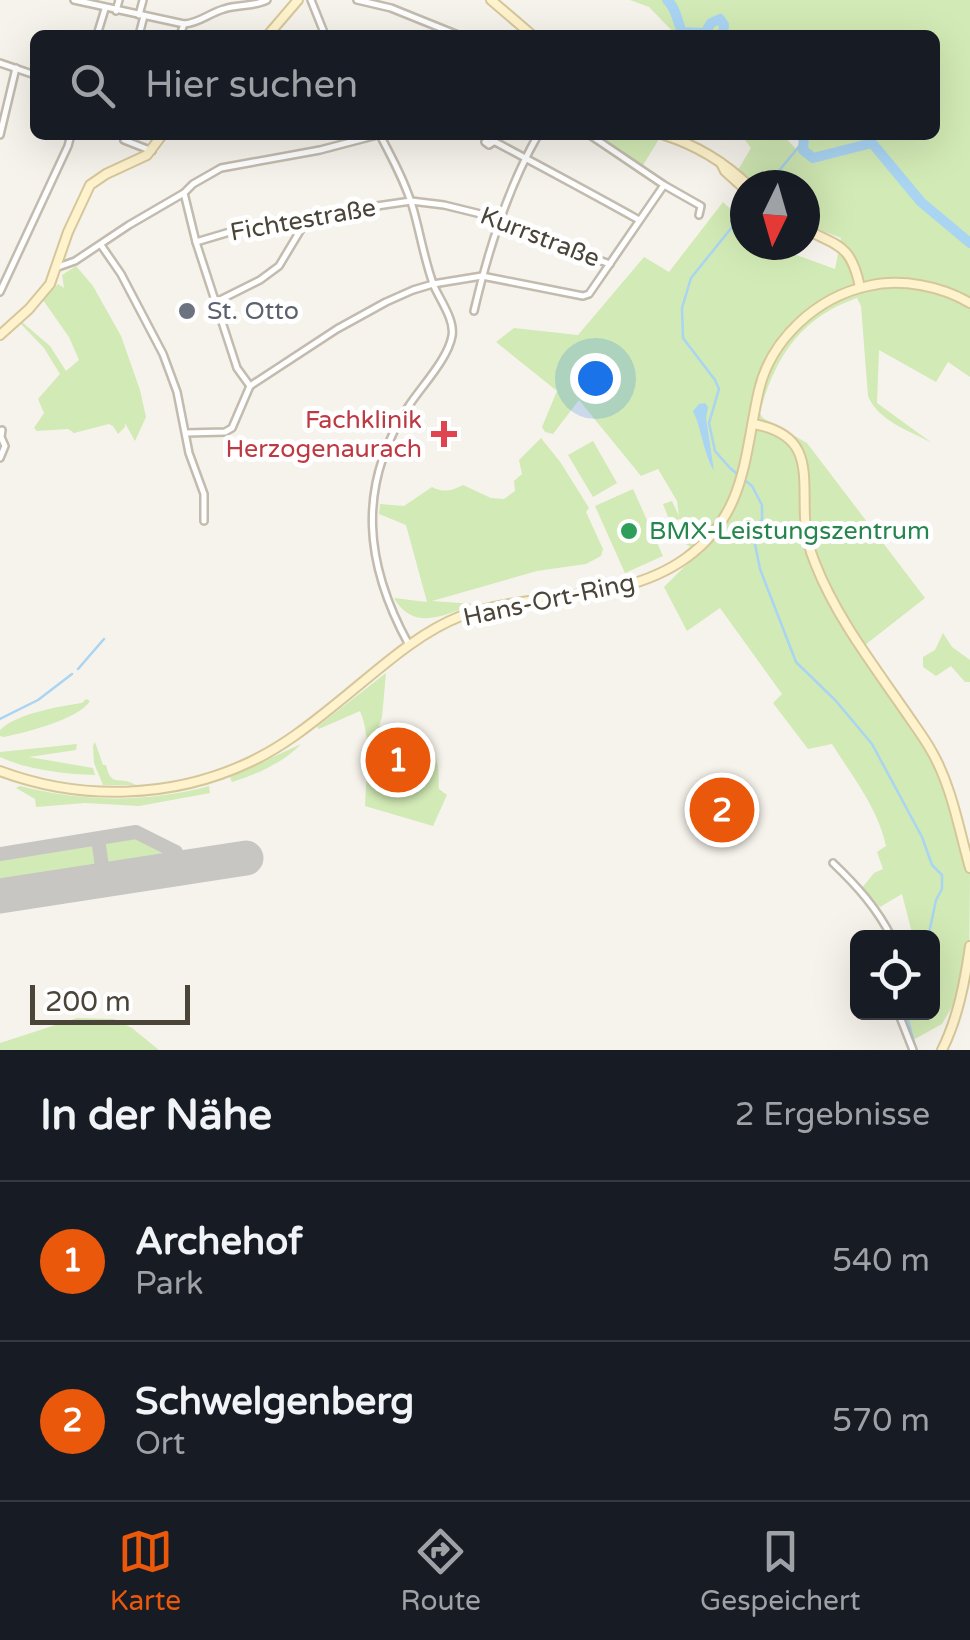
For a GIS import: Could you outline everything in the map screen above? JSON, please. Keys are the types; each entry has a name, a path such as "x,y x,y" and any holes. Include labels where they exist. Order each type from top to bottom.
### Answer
{"main road":[{"path":"272,30 298,0"},
{"path":"491,0 526,30"},
{"path":"1,332 46,292 90,186 152,151 159,140"},
{"path":"677,140 721,163 730,175"},
{"path":"820,236 845,251 853,262 860,287 913,284 970,303"},
{"name":"Hans-Ort-Ring","path":"0,770 47,785 123,792 167,788 210,777 248,763 291,738 410,646 459,617 528,600 608,590 650,578 687,557 725,516 736,496 748,456 764,374 781,344 822,304 860,287"},
{"path":"754,424 777,430 802,458 806,526 816,568 839,612 933,753 970,868"},
{"path":"942,1050 958,1006 970,946"}],"street":[{"path":"74,0 184,24 196,24 228,7 254,6 266,0"},
{"path":"116,10 119,0"},
{"path":"140,30 143,0"},
{"path":"310,0 322,30"},
{"path":"357,0 391,8 446,30"},
{"path":"99,30 105,8"},
{"path":"182,30 184,24"},
{"path":"0,63 30,73"},
{"path":"0,135 16,68"},
{"path":"0,292 70,140"},
{"path":"124,140 152,151"},
{"path":"140,145 142,140"},
{"path":"58,267 101,245 221,168 359,140"},
{"path":"382,140 411,201 433,284 452,326 446,352 396,425 375,480 372,518 377,568 388,602 410,646"},
{"path":"474,311 500,219 535,140"},
{"path":"598,140 702,206 699,215"},
{"path":"495,142 639,220"},
{"path":"186,433 225,432 232,428 250,386 364,313 400,295 433,284 482,276 583,296 590,294 664,184"},
{"path":"184,192 237,368 250,386"},
{"name":"Fichtestraße","path":"196,242 260,223 411,201"},
{"name":"Kurrstraße","path":"411,201 500,219 552,244 610,264"},
{"path":"216,302 279,266 309,216"},
{"path":"101,245 164,354 177,392 189,453 204,494 204,521"},
{"path":"0,458 5,446 2,430"},
{"path":"834,863 860,888 888,930"},
{"path":"901,1020 913,1050"}],"green space":[{"path":"630,0 970,0 970,377 948,362 936,382 879,350 877,403 932,443 887,419 868,396 861,306 857,298 820,316 793,342 773,374 760,413 807,443 925,598 865,645 937,756 970,871 969,978 942,1024 913,1040 904,1020 940,1020 940,930 911,930 902,894 880,907 862,888 874,873 883,869 877,852 886,846 864,793 832,744 808,749 773,703 782,694 720,608 687,631 664,587 699,552 684,543 680,519 670,522 663,504 672,501 679,516 677,501 658,469 641,476 579,400 553,434 545,432 542,427 557,391 496,342 514,328 578,335 644,257 669,272 723,202 730,209 730,260 810,260 835,269 841,238 820,230 820,170 738,170 751,148 745,140 788,140 796,149 800,140 940,140 940,30 671,30 649,7"},
{"path":"603,140 658,140 642,167"},
{"path":"76,266 93,286 121,336 140,390 146,417 135,441 125,423 118,434 109,424 74,433 68,429 34,428 44,413 38,399 60,374 44,348 21,324 50,346 66,371 79,360 69,337 43,300 58,284 64,288 62,275"},
{"path":"541,438 589,508 586,512 603,549 601,556 586,564 537,571 432,601 475,604 442,616 421,618 402,609 394,598 427,602 406,525 379,514 380,504 404,506 432,487 448,490 463,485 491,498 504,499 515,491 514,481 522,474 519,460"},
{"path":"593,441 617,483 593,497 568,455"},
{"name":"BMX-Leistungszentrum","path":"633,489 663,556 625,573 595,506"},
{"path":"943,633 952,647 970,660 970,682 965,682 951,666 936,676 923,667 923,657 935,650"},
{"path":"386,673 379,726 419,742 437,760 439,789 447,795 433,826 365,806 367,745 360,711 317,727"},
{"path":"90,701 75,714 0,736 0,730 17,719"},
{"path":"95,742 111,777 136,785 103,785 94,763"},
{"path":"77,744 76,750 29,757 93,768 95,775 46,771 0,757 0,752"},
{"path":"301,744 269,767 232,782 230,777"},
{"path":"209,786 210,793 139,806 85,803 36,807 35,799 16,788 91,798 138,798"},
{"path":"132,835 167,850 167,858 138,867 108,864 104,845"},
{"path":"82,843 92,846 97,854 91,872 0,888 0,856"},
{"path":"77,1018 114,1019 159,1050 0,1050 0,1043"}],"water":[{"path":"705,403 708,407 706,418 714,471 693,411"}],"waterway":[{"path":"667,0 681,30"},
{"path":"707,30 720,19 724,30"},
{"path":"804,140 803,150 813,158 872,143 921,202 970,243"},
{"path":"780,170 802,143"},
{"path":"730,230 691,278 682,308 683,338 719,389 709,423 715,451 752,486 762,505 755,544 760,569 796,662 872,744 922,837 932,865 942,875 942,889 930,930"},
{"path":"78,669 104,639"},
{"path":"0,719 38,700 72,674"},
{"path":"908,1020 916,1050"}],"taxiway":[{"path":"0,854 136,832 176,852 180,868"},
{"path":"98,839 104,880"}],"runway":[{"path":"0,896 246,858"}],"place":[{"name":"St. Otto","path":"187,311"},
{"name":"Fachklinik Herzogenaurach","path":"444,434"},
{"name":"BMX-Leistungszentrum","path":"629,531"},
{"name":"Archehof","path":"398,760"},
{"name":"Schwelgenberg","path":"722,810"}]}
